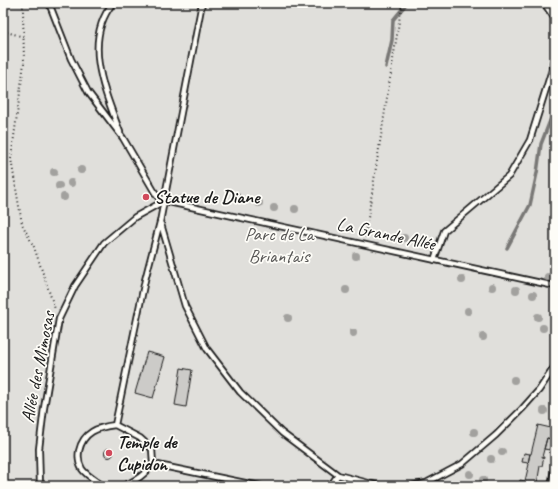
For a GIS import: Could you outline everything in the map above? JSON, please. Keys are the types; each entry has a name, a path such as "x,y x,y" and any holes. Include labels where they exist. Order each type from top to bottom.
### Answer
{"lane":[{"path":"49,3 70,59 88,92 123,138 157,196 164,202"},
{"path":"113,3 107,10 98,32 98,57 103,88 123,138"},
{"path":"115,425 144,280 160,222 202,3"},
{"path":"544,3 555,19"},
{"path":"434,260 444,231 509,176 530,140 555,60"},
{"name":"La Grande Allée","path":"164,202 555,286"},
{"name":"Allée des Mimosas","path":"40,486 39,450 44,408 59,319 75,286 104,242 135,217 164,202"},
{"path":"160,222 185,306 207,349 240,392 282,432 338,475 380,486"},
{"path":"411,486 426,483 462,464 496,435 522,409 539,390 555,366"},
{"path":"103,486 82,470 79,461 81,443 86,436 101,427 115,425 140,438 152,449 153,464 148,472 124,486"},
{"path":"153,464 260,486"},
{"path":"553,484 555,464"},
{"path":"330,486 338,475"},
{"path":"426,483 444,486"}],"path":[{"path":"24,3 24,63 12,159 22,224 34,247 59,319"},
{"path":"364,244 402,3"},
{"path":"3,31 24,37"}],"green space":[{"name":"Parc de La Briantais","path":"3,3 555,3 555,486 3,486"}],"building":[{"path":"147,352 165,357 153,398 135,393"},
{"path":"181,368 192,370 186,407 175,405"},
{"path":"538,425 555,429 555,440 547,438 537,484 546,486 519,486 520,480 525,481 530,454"},
{"path":"547,438 552,439 550,450 544,449"},
{"name":"Temple de Cupidon","path":"109,448 114,453 109,458 104,453"},
{"path":"524,453 530,454 528,463 522,462"}],"waterway":[{"path":"386,67 392,40 393,20 407,3"},
{"path":"507,248 530,205 537,173 541,144 555,108"}],"place":[{"name":"Statue de Diane","path":"146,197"},
{"name":"Temple de Cupidon","path":"109,453"}]}
